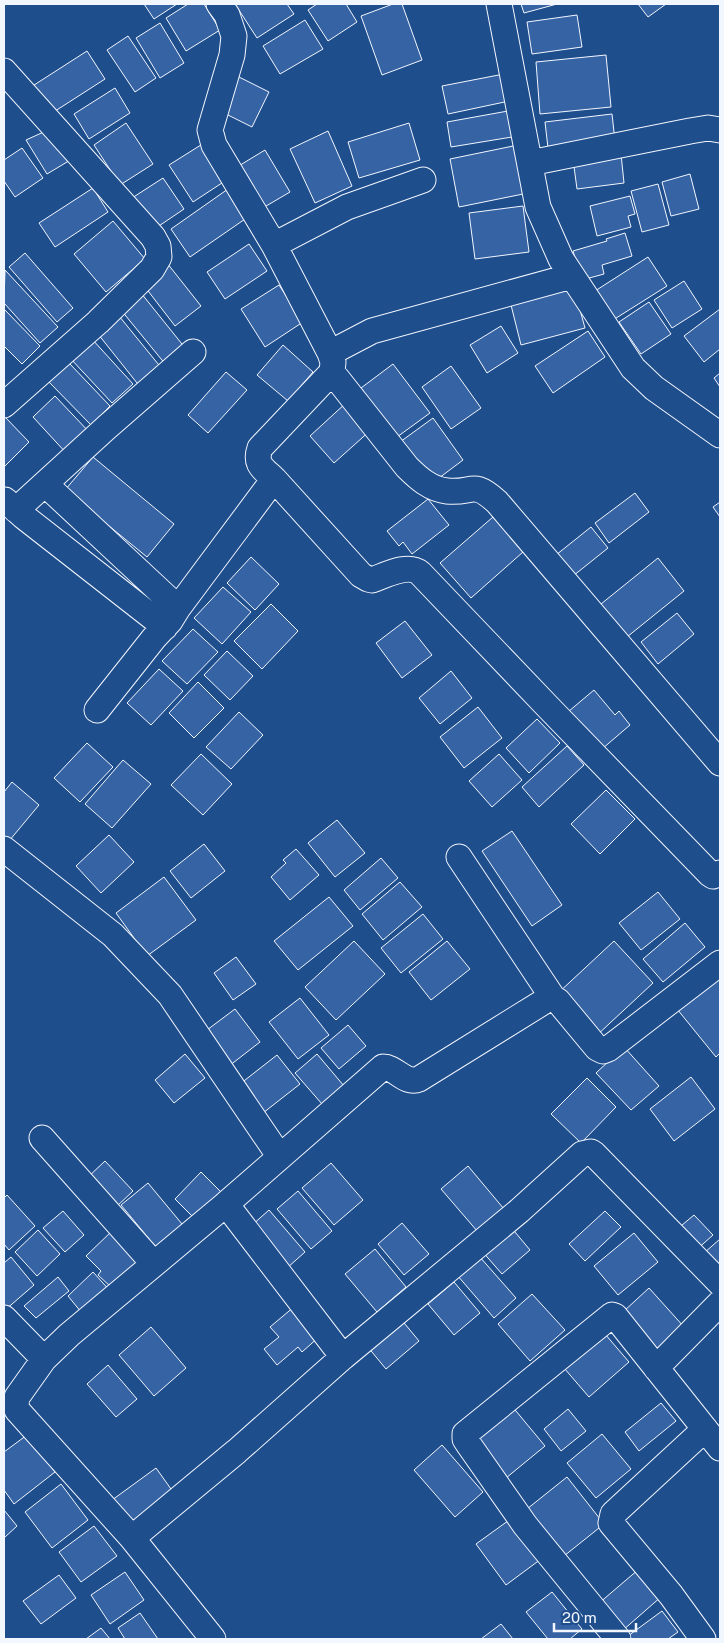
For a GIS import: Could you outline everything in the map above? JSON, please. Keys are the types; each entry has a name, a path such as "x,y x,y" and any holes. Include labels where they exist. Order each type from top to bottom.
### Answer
{"street":[{"path":"219,4 227,15 234,36 232,55 210,130 214,144 274,245 331,362 407,467 420,480 440,490 449,491 475,488 487,493 497,502 720,763"},
{"path":"499,4 538,206 561,258 633,368 654,388 720,435"},
{"path":"4,71 153,237 158,246 159,257 152,269 98,322 4,405"},
{"path":"530,164 690,131 708,128 720,130"},
{"path":"274,245 347,207 423,180"},
{"path":"572,276 372,331 331,362 260,448 257,456 259,464 361,574 372,580 408,568 415,569 420,573 549,708 718,878"},
{"path":"171,618 10,504 45,484 193,352"},
{"path":"97,710 171,618 274,479"},
{"path":"45,484 171,618"},
{"path":"4,849 113,935 170,995 280,1156"},
{"path":"459,858 553,998 558,1001 597,1048 603,1051 608,1050 720,963"},
{"path":"213,1639 132,1538 17,1410 17,1397 44,1359 69,1335 226,1204 383,1067 390,1068 409,1080 419,1080 548,999 553,998"},
{"path":"42,1138 154,1264"},
{"path":"132,1538 237,1451 343,1357 519,1211 586,1152 594,1154 720,1283"},
{"path":"226,1204 343,1357"},
{"path":"656,1368 720,1303"},
{"path":"618,1639 525,1525 465,1439 465,1434 612,1315 615,1316 713,1439 614,1514 611,1523 703,1639"},
{"path":"4,1318 44,1359"}],"building":[{"path":"144,4 177,4 154,19"},
{"path":"188,4 204,4 220,30 186,51 166,18"},
{"path":"235,4 287,4 294,14 257,38"},
{"path":"317,4 346,4 357,22 328,41 308,10"},
{"path":"393,4 402,4 422,60 382,75 361,16"},
{"path":"521,4 557,4 524,13"},
{"path":"638,4 666,4 648,17"},
{"path":"577,15 582,47 532,54 527,22"},
{"path":"305,20 323,49 280,74 263,46"},
{"path":"160,23 184,63 160,78 136,38"},
{"path":"128,36 156,78 135,92 107,50"},
{"path":"87,51 105,79 49,115 31,87"},
{"path":"606,55 611,107 540,114 536,62"},
{"path":"509,73 514,100 448,114 442,86"},
{"path":"237,76 269,92 252,127 220,111"},
{"path":"115,88 130,113 89,139 74,114"},
{"path":"508,111 512,137 451,147 447,122"},
{"path":"612,114 615,141 548,148 545,122"},
{"path":"126,123 153,164 120,185 94,145"},
{"path":"409,123 420,160 359,178 348,142"},
{"path":"48,130 72,159 47,174 26,140"},
{"path":"328,131 352,186 315,203 290,149"},
{"path":"204,143 228,179 193,202 169,165"},
{"path":"523,144 533,192 459,207 450,159"},
{"path":"22,148 43,178 15,197 4,181 4,160"},
{"path":"265,150 290,192 261,209 237,167"},
{"path":"621,154 624,183 577,189 573,159"},
{"path":"690,174 699,209 671,216 662,182"},
{"path":"163,178 184,209 153,230 132,198"},
{"path":"658,184 669,225 642,232 631,191"},
{"path":"93,188 108,212 55,247 39,223"},
{"path":"228,189 248,217 190,257 171,229"},
{"path":"630,196 635,214 628,216 631,227 597,236 590,206"},
{"path":"523,206 529,252 475,259 469,213"},
{"path":"113,221 145,259 106,292 74,254"},
{"path":"625,233 632,256 602,265 604,274 582,280 573,251 607,241 606,239"},
{"path":"249,244 267,271 225,299 207,272"},
{"path":"25,253 73,308 57,322 9,267"},
{"path":"648,257 667,286 613,320 595,291"},
{"path":"167,263 201,306 175,326 142,283"},
{"path":"5,270 58,327 40,343 4,303"},
{"path":"684,281 702,309 672,328 654,300"},
{"path":"279,285 303,322 265,347 241,309"},
{"path":"574,288 585,328 521,345 511,305"},
{"path":"141,293 186,349 166,365 121,310"},
{"path":"649,302 671,334 641,354 619,322"},
{"path":"4,309 40,346 22,364 4,346"},
{"path":"720,309 720,349 704,362 684,336"},
{"path":"119,316 163,370 141,388 98,334"},
{"path":"501,326 518,353 487,373 470,345"},
{"path":"588,331 605,357 553,393 535,366"},
{"path":"91,338 133,384 112,403 70,358"},
{"path":"283,345 313,372 288,401 257,375"},
{"path":"69,363 110,406 91,425 49,382"},
{"path":"393,364 430,413 397,437 361,388"},
{"path":"451,366 481,408 451,429 422,387"},
{"path":"226,372 247,390 208,433 188,415"},
{"path":"720,373 720,387 714,378"},
{"path":"55,396 91,434 68,455 33,417"},
{"path":"347,402 372,429 334,463 310,436"},
{"path":"5,417 29,442 4,467 4,419"},
{"path":"433,418 463,460 431,484 400,442"},
{"path":"93,457 174,524 147,557 65,490"},
{"path":"635,493 649,512 609,543 595,523"},
{"path":"428,499 449,525 412,554 403,542 399,546 387,531"},
{"path":"720,502 720,517 713,507"},
{"path":"493,517 523,552 471,598 440,563"},
{"path":"591,527 608,548 568,580 551,559"},
{"path":"251,557 279,584 255,610 227,583"},
{"path":"658,558 684,591 622,641 596,608"},
{"path":"223,587 251,612 222,644 194,618"},
{"path":"271,604 298,631 262,669 234,641"},
{"path":"677,613 694,634 658,664 641,642"},
{"path":"405,621 432,655 402,678 376,643"},
{"path":"193,629 218,652 187,684 162,661"},
{"path":"227,651 253,676 230,700 204,675"},
{"path":"159,669 183,691 151,725 127,703"},
{"path":"451,671 472,698 440,724 419,698"},
{"path":"198,682 224,708 194,738 169,713"},
{"path":"594,690 615,715 619,711 630,725 595,755 562,717"},
{"path":"478,707 502,738 464,768 440,737"},
{"path":"239,712 263,735 231,769 206,747"},
{"path":"537,719 560,743 529,773 506,748"},
{"path":"87,743 113,767 80,802 54,778"},
{"path":"567,746 584,765 539,807 522,787"},
{"path":"201,754 232,784 203,815 171,785"},
{"path":"499,754 522,780 492,807 469,781"},
{"path":"123,760 151,784 112,828 85,804"},
{"path":"12,782 39,805 4,847 4,792"},
{"path":"606,790 635,819 600,854 571,824"},
{"path":"337,820 365,853 335,877 308,843"},
{"path":"512,831 562,905 532,926 482,851"},
{"path":"109,835 134,862 101,893 76,866"},
{"path":"204,844 225,871 191,898 170,871"},
{"path":"296,849 319,875 290,900 271,877 286,863 283,860"},
{"path":"381,858 398,878 360,910 344,890"},
{"path":"164,877 196,920 147,956 116,913"},
{"path":"400,882 422,907 383,940 362,914"},
{"path":"658,892 680,919 641,950 619,923"},
{"path":"329,897 353,926 298,970 274,941"},
{"path":"423,914 443,939 401,973 381,948"},
{"path":"685,923 705,947 663,982 643,959"},
{"path":"354,941 385,974 336,1020 305,987"},
{"path":"447,941 470,969 431,1000 409,972"},
{"path":"614,941 653,983 595,1037 556,995"},
{"path":"236,957 256,984 233,1000 214,973"},
{"path":"720,973 720,1053 716,1057 677,1009"},
{"path":"300,998 329,1035 298,1059 269,1022"},
{"path":"235,1009 260,1042 229,1066 203,1033"},
{"path":"348,1025 366,1046 339,1069 321,1048"},
{"path":"624,1047 659,1086 631,1110 596,1073"},
{"path":"185,1054 205,1078 174,1103 155,1080"},
{"path":"317,1054 344,1086 322,1104 295,1073"},
{"path":"277,1055 300,1084 263,1113 240,1084"},
{"path":"691,1077 715,1109 674,1141 650,1109"},
{"path":"587,1078 616,1107 581,1143 551,1114"},
{"path":"105,1161 133,1191 115,1208 87,1178"},
{"path":"331,1163 363,1200 334,1225 302,1188"},
{"path":"468,1166 504,1209 478,1232 441,1189"},
{"path":"201,1172 221,1192 194,1218 175,1199"},
{"path":"148,1183 187,1230 160,1252 121,1205"},
{"path":"298,1191 332,1231 311,1249 277,1209"},
{"path":"7,1195 35,1226 9,1250 4,1244 4,1198"},
{"path":"269,1210 305,1252 287,1268 251,1226"},
{"path":"63,1211 84,1235 65,1252 43,1228"},
{"path":"605,1211 621,1227 585,1261 569,1244"},
{"path":"694,1215 713,1235 694,1252 675,1231"},
{"path":"402,1223 429,1254 404,1275 378,1244"},
{"path":"510,1226 530,1250 502,1274 481,1250"},
{"path":"114,1229 142,1257 111,1287 98,1275 101,1271 86,1256"},
{"path":"38,1230 60,1254 37,1276 15,1252"},
{"path":"634,1233 658,1262 618,1295 594,1266"},
{"path":"720,1239 720,1272 704,1253"},
{"path":"375,1249 406,1287 377,1312 345,1274"},
{"path":"479,1256 516,1298 494,1318 457,1275"},
{"path":"11,1257 34,1285 4,1311 4,1263"},
{"path":"93,1272 112,1293 86,1318 68,1296"},
{"path":"58,1277 69,1291 36,1318 24,1306"},
{"path":"454,1282 480,1313 454,1335 428,1304"},
{"path":"649,1288 685,1328 658,1352 623,1312"},
{"path":"532,1294 565,1330 530,1361 498,1324"},
{"path":"295,1306 320,1336 302,1352 298,1347 277,1365 264,1349 279,1337 270,1327"},
{"path":"400,1318 419,1341 386,1369 367,1346"},
{"path":"151,1327 186,1368 154,1396 119,1355"},
{"path":"605,1334 629,1362 589,1397 564,1368"},
{"path":"108,1365 137,1399 116,1417 87,1384"},
{"path":"661,1403 676,1421 639,1451 625,1432"},
{"path":"511,1405 545,1446 506,1478 472,1438"},
{"path":"568,1409 586,1431 561,1451 544,1429"},
{"path":"602,1434 631,1469 596,1498 567,1463"},
{"path":"27,1435 55,1472 14,1504 4,1490 4,1452"},
{"path":"442,1445 483,1492 455,1517 414,1470"},
{"path":"156,1468 176,1496 127,1531 108,1503"},
{"path":"567,1477 604,1524 559,1560 522,1513"},
{"path":"61,1484 88,1520 52,1548 25,1512"},
{"path":"4,1510 17,1526 4,1538"},
{"path":"512,1518 541,1559 506,1585 476,1544"},
{"path":"94,1526 117,1556 81,1582 59,1552"},
{"path":"639,1569 662,1596 622,1631 598,1604"},
{"path":"125,1572 144,1600 110,1624 91,1595"},
{"path":"59,1575 76,1598 41,1624 23,1601"},
{"path":"552,1592 582,1629 570,1639 548,1639 526,1612"},
{"path":"662,1611 678,1632 668,1639 630,1639 628,1636"},
{"path":"140,1613 158,1639 125,1639 118,1628"},
{"path":"501,1624 513,1639 481,1639"},
{"path":"101,1628 110,1639 86,1639"}]}
